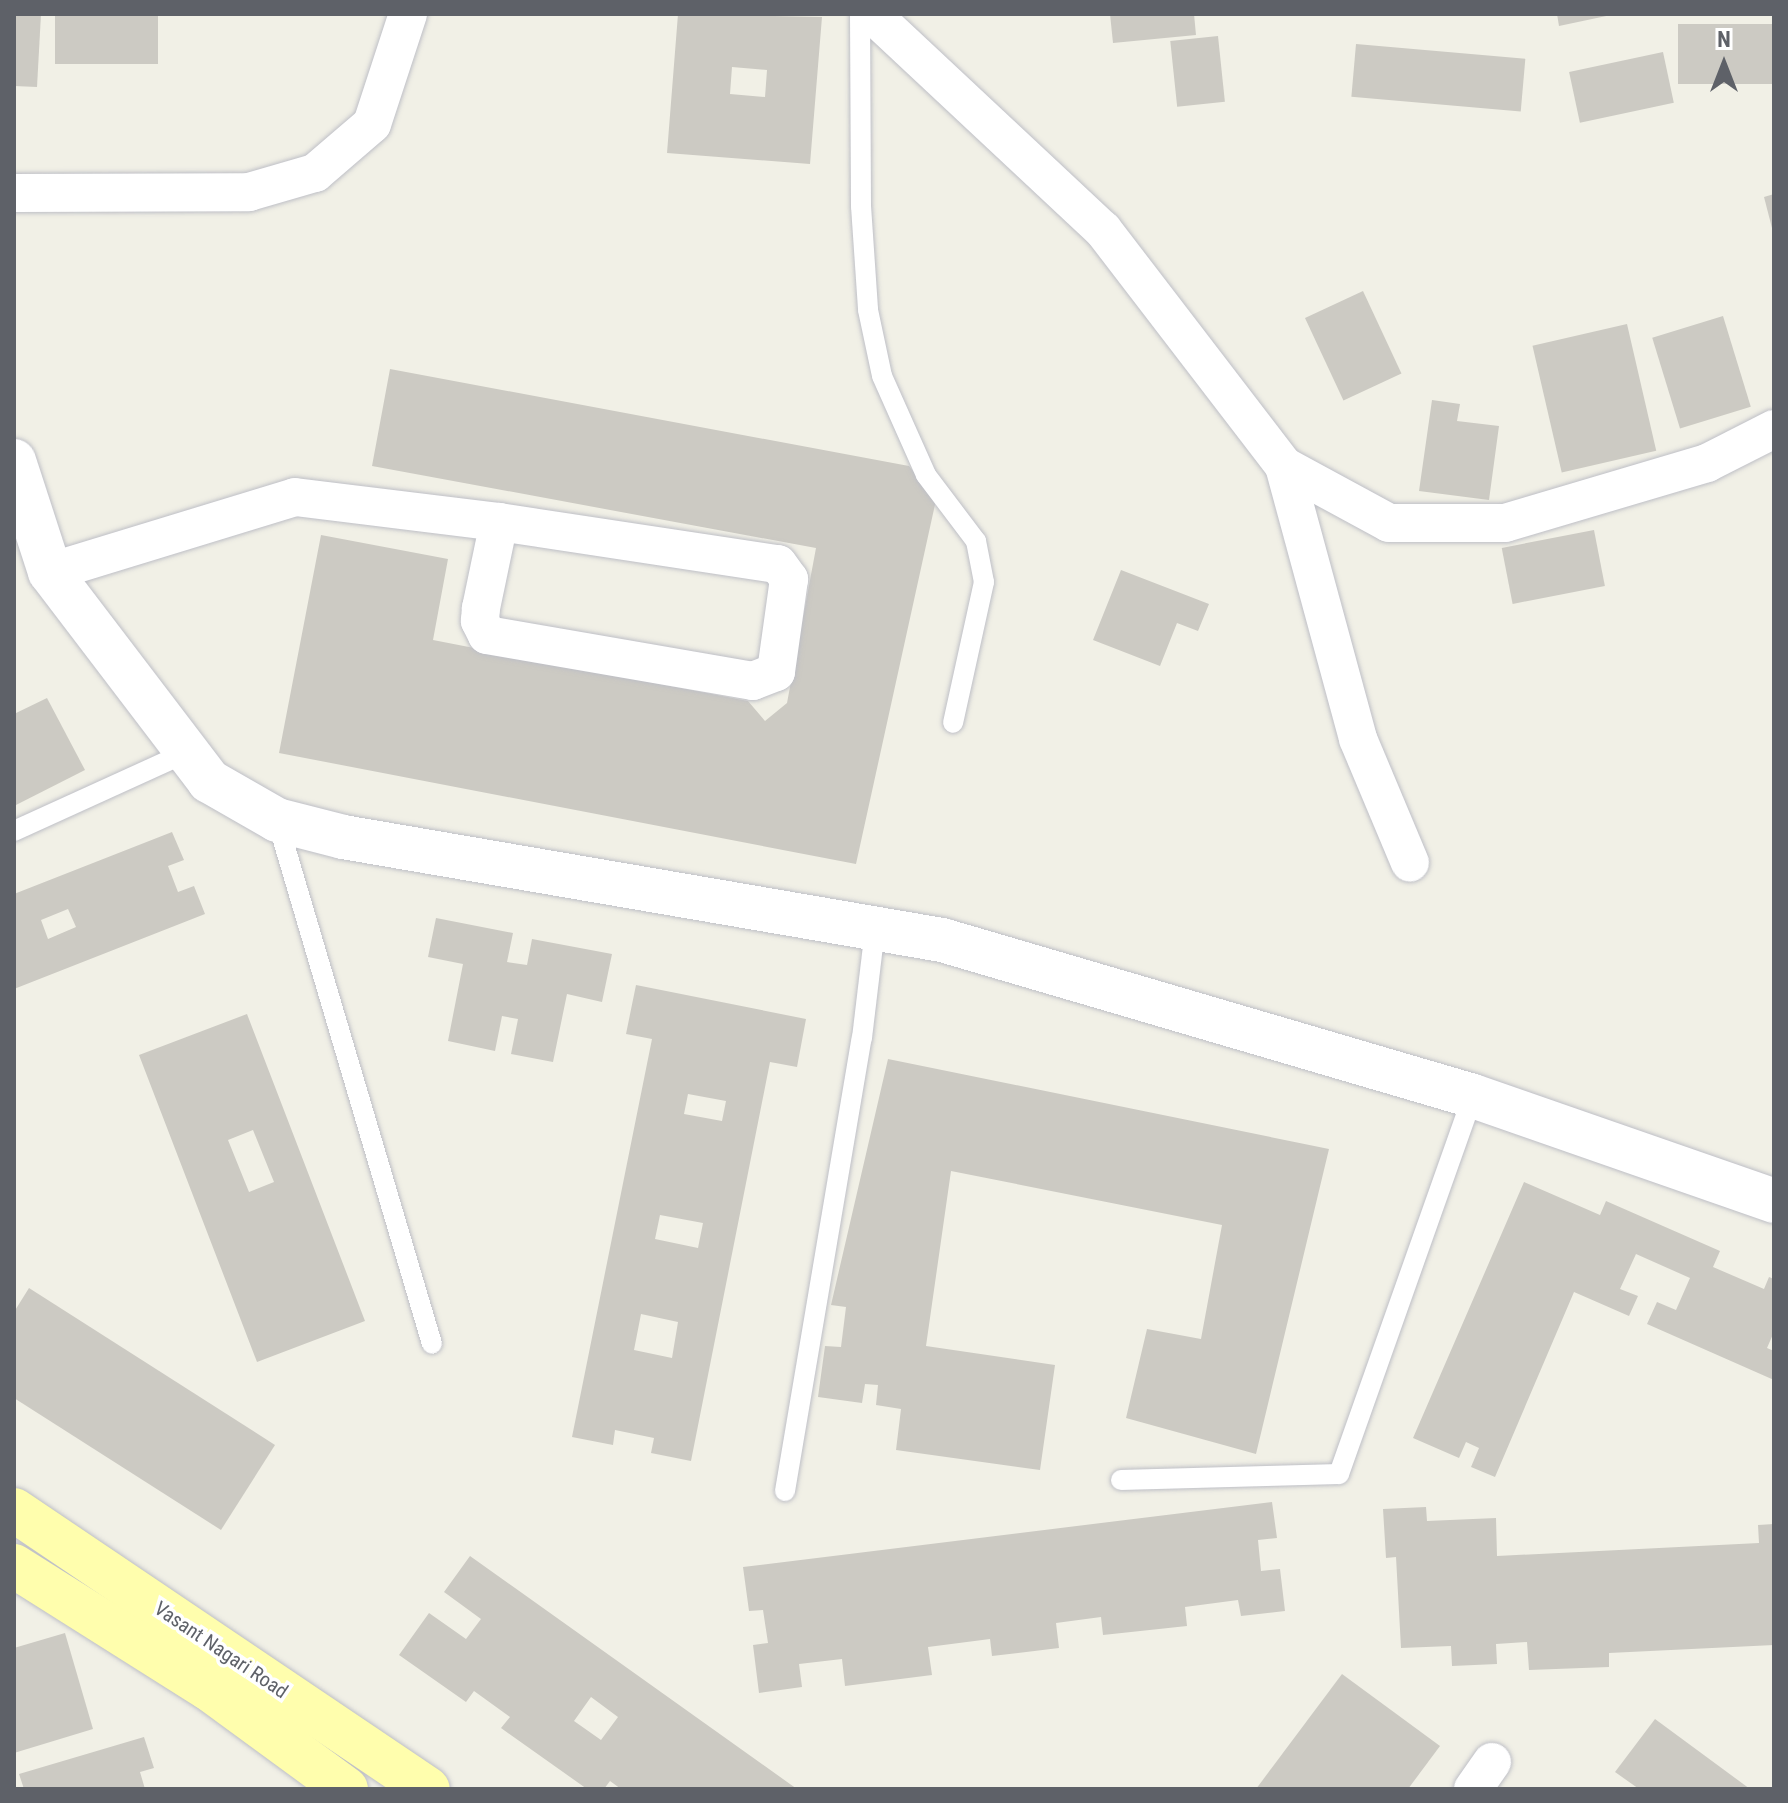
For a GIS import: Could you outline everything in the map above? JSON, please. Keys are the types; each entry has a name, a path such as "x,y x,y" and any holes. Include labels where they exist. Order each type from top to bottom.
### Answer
{"main road":[{"name":"Vasant Nagari Road","path":"14,1510 428,1789"},
{"name":"Vasant Nagari Road","path":"14,1566 208,1688 346,1789"}],"street":[{"path":"14,193 249,192 315,173 372,124 408,14"},
{"path":"872,14 1103,230 1284,466 1358,739 1410,863"},
{"path":"1284,466 1389,523 1505,523 1707,463 1774,429"},
{"path":"14,461 50,572 209,781 277,820 343,837 942,940 1473,1096 1774,1201"},
{"path":"50,572 295,497 499,522 778,564 789,579 776,672 753,681 487,635 480,621 481,608 499,522"}],"lane":[{"path":"860,14 861,206 868,310 882,376 926,475 976,541 984,582 953,723"},
{"path":"14,831 187,752"},
{"path":"277,820 432,1344"},
{"path":"785,1491 862,1038 875,929"},
{"path":"1121,1480 1339,1474 1473,1096"}],"building":[{"path":"14,14 41,14 37,87 14,86"},
{"path":"55,14 158,14 158,64 55,64"},
{"path":"678,14 822,17 810,164 667,153","holes":["732,67 767,70 765,97 730,94"]},
{"path":"1110,14 1194,14 1196,35 1113,43"},
{"path":"1557,14 1611,14 1611,15 1559,26"},
{"path":"1678,24 1774,24 1774,84 1678,84"},
{"path":"1218,36 1225,102 1177,107 1170,41"},
{"path":"1356,44 1525,59 1521,112 1351,97"},
{"path":"1663,52 1674,103 1580,123 1569,72"},
{"path":"1774,194 1774,231 1773,232 1764,197"},
{"path":"1363,291 1401,373 1343,401 1305,318"},
{"path":"1723,316 1751,407 1680,428 1652,338"},
{"path":"1627,324 1656,451 1562,472 1532,346"},
{"path":"390,369 909,466 936,500 856,864 279,753 321,535 448,559 433,640 748,701 765,721 787,703 816,548 372,466"},
{"path":"1432,400 1460,404 1457,421 1499,426 1489,500 1419,491"},
{"path":"1594,530 1605,586 1513,604 1502,548"},
{"path":"1121,570 1209,604 1198,631 1177,623 1160,666 1093,640"},
{"path":"47,698 85,770 14,806 14,714"},
{"path":"172,832 184,860 168,866 178,892 194,886 205,914 14,989 14,894","holes":["68,909 76,927 48,939 41,920"]},
{"path":"436,918 513,933 507,962 527,965 532,939 612,954 602,1002 567,994 553,1062 511,1054 518,1019 502,1016 495,1051 448,1041 463,964 428,957"},
{"path":"636,985 806,1019 797,1067 770,1062 691,1461 651,1453 654,1438 615,1430 613,1445 572,1437 652,1039 626,1034","holes":["688,1094 726,1101 722,1121 684,1114","660,1215 703,1223 698,1248 655,1239","641,1314 678,1322 672,1358 634,1350"]},
{"path":"247,1014 365,1321 257,1362 139,1055","holes":["253,1130 274,1182 249,1192 228,1140"]},
{"path":"888,1059 1329,1149 1256,1454 1126,1418 1147,1329 1201,1339 1222,1225 951,1171 926,1346 1055,1365 1040,1470 896,1450 901,1409 876,1405 878,1385 865,1384 862,1403 818,1397 825,1346 841,1347 846,1307 831,1305"},
{"path":"1524,1182 1600,1215 1606,1201 1720,1251 1713,1267 1764,1289 1769,1277 1774,1279 1774,1332 1767,1348 1774,1351 1774,1380 1647,1324 1657,1302 1676,1310 1690,1278 1636,1254 1620,1289 1638,1296 1629,1316 1574,1292 1495,1477 1471,1467 1479,1448 1466,1442 1459,1458 1413,1438"},
{"path":"29,1288 275,1445 221,1530 14,1398 14,1312"},
{"path":"1272,1502 1277,1538 1258,1540 1261,1571 1280,1569 1285,1611 1241,1616 1238,1600 1185,1607 1187,1626 1103,1635 1101,1617 1056,1623 1059,1648 992,1656 990,1639 928,1647 932,1675 845,1686 842,1659 799,1664 802,1687 759,1693 753,1645 768,1643 763,1610 749,1611 743,1567"},
{"path":"1426,1507 1427,1521 1496,1518 1497,1556 1759,1543 1758,1525 1774,1524 1774,1645 1609,1653 1609,1667 1529,1670 1527,1642 1496,1644 1497,1664 1452,1666 1451,1646 1401,1648 1396,1557 1386,1558 1383,1509"},
{"path":"470,1556 797,1789 621,1789 610,1781 604,1789 587,1789 501,1728 510,1717 474,1691 466,1702 399,1655 429,1613 466,1639 481,1619 444,1592","holes":["591,1697 618,1717 601,1740 574,1721"]},
{"path":"65,1633 93,1729 14,1753 14,1648"},
{"path":"1342,1674 1440,1746 1408,1789 1256,1789"},
{"path":"1655,1719 1750,1789 1639,1789 1615,1772"},
{"path":"144,1737 154,1768 140,1772 145,1789 24,1789 19,1774"}]}
